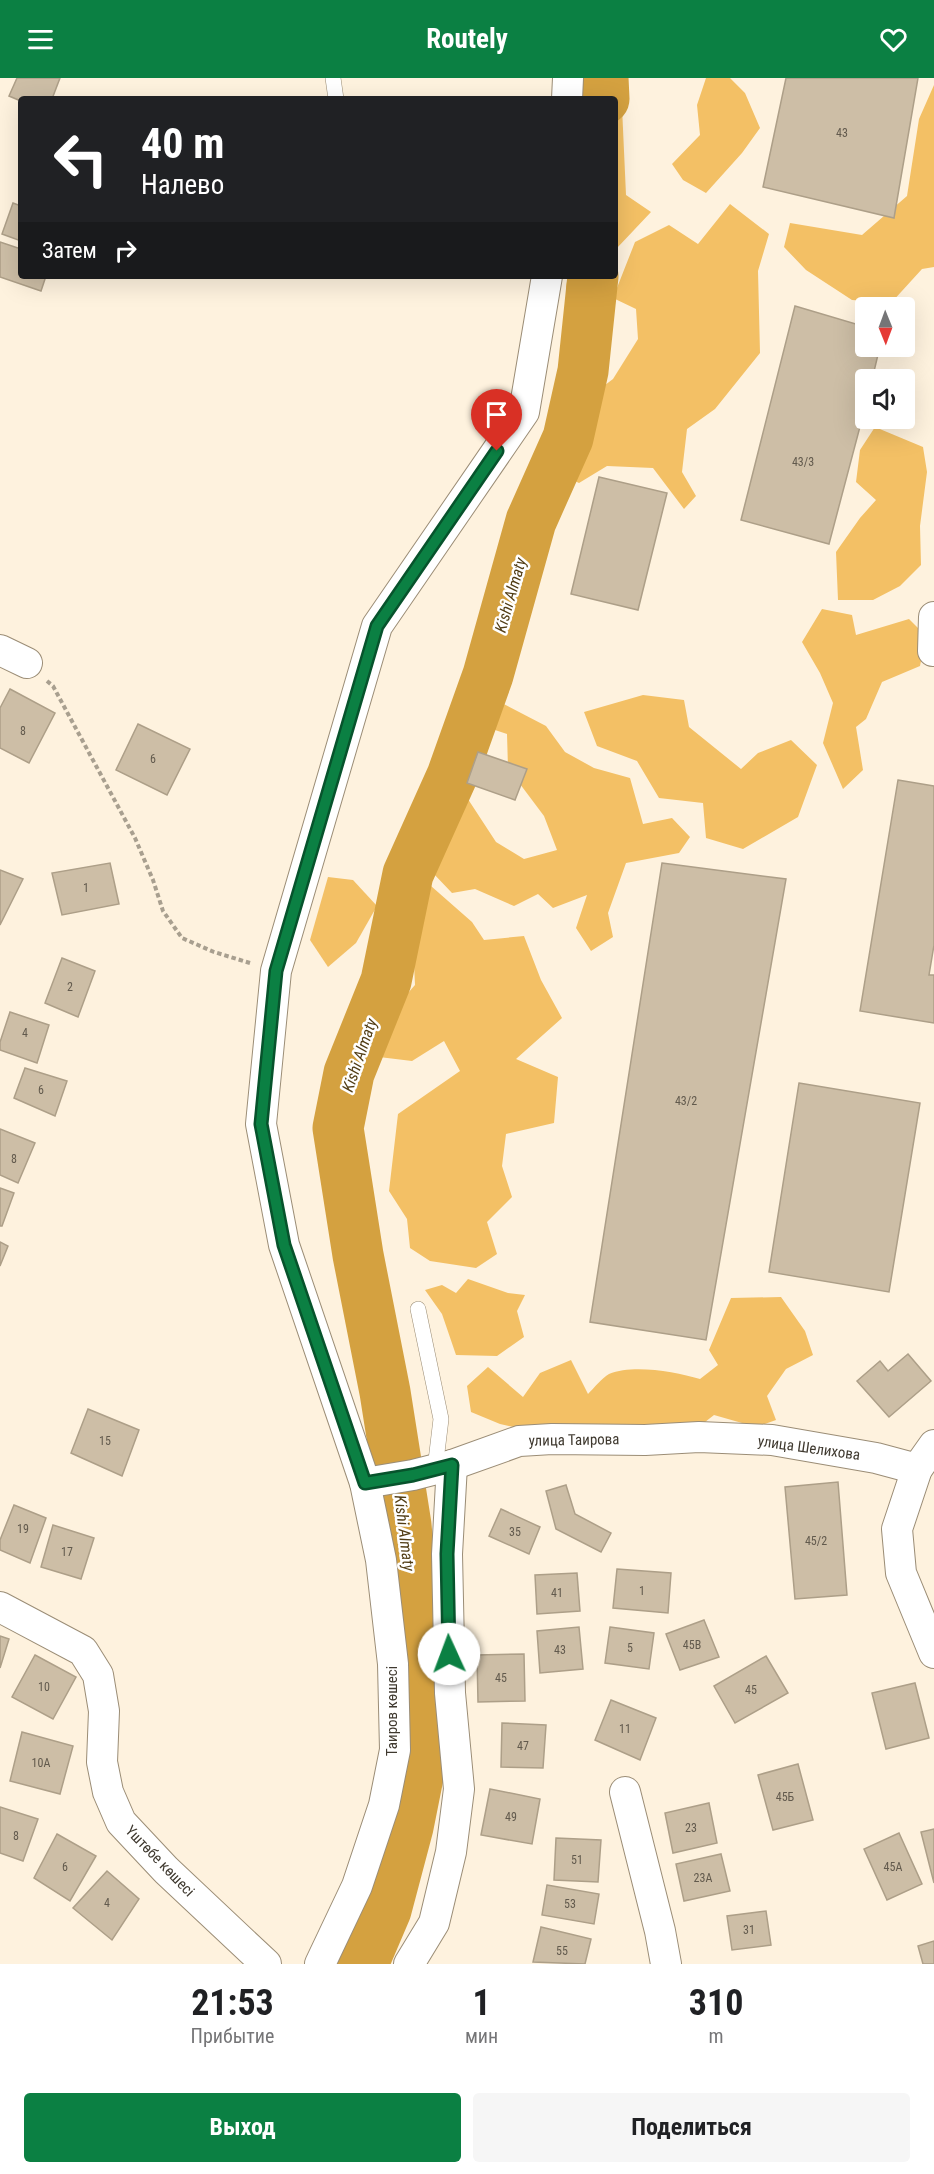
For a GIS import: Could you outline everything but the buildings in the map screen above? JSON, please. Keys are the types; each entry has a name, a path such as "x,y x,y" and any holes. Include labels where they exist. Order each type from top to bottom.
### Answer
{"street":[{"path":"567,96 568,78"},
{"path":"276,971 377,626 524,412 547,279"},
{"path":"933,651 934,617"},
{"path":"0,650 27,663"},
{"name":"Таиров көшесі","path":"276,971 261,1124 284,1245 349,1437 374,1481 392,1653 395,1750 384,1805 357,1886 320,1964"},
{"name":"улица Таирова","path":"374,1481 433,1470 519,1441 699,1437"},
{"name":"улица Шелихова","path":"699,1437 772,1440 876,1458 926,1457"},
{"path":"926,1457 897,1529 901,1573 934,1653"},
{"path":"409,1964 434,1923 451,1852 459,1789 450,1693 447,1564 433,1470"},
{"name":"Үштөбе көшесі","path":"0,1607 83,1651 98,1675 104,1711 102,1762 108,1792 122,1822 166,1870 266,1964"},
{"path":"626,1792 660,1930 666,1964"}],"lane":[{"path":"333,78 336,96"},
{"path":"418,1309 441,1419 433,1470"}],"path":[{"path":"27,663 53,686 135,838 163,911 182,938 214,952 276,971"}],"shaded area":[{"path":"580,78 617,78 622,107 626,195 651,212 618,247 618,96 577,96"},
{"path":"706,78 730,78 745,93 760,128 742,153 706,193 683,180 672,164 700,135 697,105"},
{"path":"934,85 934,267 922,269 896,297 855,297 855,300 852,300 806,270 784,247 790,223 862,235 907,196 919,119"},
{"path":"730,204 769,234 758,271 760,353 715,409 687,429 682,472 696,496 684,509 653,468 607,466 579,483 566,477 589,397 613,379 638,339 636,309 613,298 635,242 669,225 698,244"},
{"path":"567,279 608,279 601,298 578,342 569,325"},
{"path":"874,429 880,429 923,447 927,472 920,526 921,565 900,586 873,600 838,600 836,552 876,500 856,482 860,450"},
{"path":"822,609 852,615 856,635 909,619 926,636 920,666 882,682 866,719 856,727 863,770 843,789 823,743 833,703 820,673 802,642"},
{"path":"643,695 684,700 689,727 741,769 758,753 791,740 817,765 798,817 743,849 706,838 703,803 659,798 637,761 597,746 584,712"},
{"path":"498,701 546,726 565,752 594,768 630,778 643,824 672,818 690,837 679,853 626,863 608,913 613,937 591,951 576,928 587,895 553,908 538,894 514,906 475,889 452,893 432,872 446,821 462,790 496,842 524,859 557,850 544,816 508,768 507,734 486,727"},
{"path":"328,877 353,880 377,906 356,943 328,967 310,940"},
{"path":"431,886 472,922 484,940 524,936 541,980 562,1018 516,1059 558,1077 554,1123 506,1134 502,1166 512,1197 487,1222 497,1254 476,1268 430,1261 410,1248 407,1219 389,1191 398,1114 460,1071 444,1041 412,1061 379,1057 380,1025 415,985 412,921"},
{"path":"468,1279 508,1293 525,1295 517,1311 524,1337 497,1356 456,1355 442,1314 425,1290 442,1285 456,1293"},
{"path":"781,1297 805,1331 813,1355 786,1369 767,1396 776,1420 756,1427 714,1415 677,1444 596,1446 500,1424 471,1412 467,1386 488,1367 523,1397 540,1373 571,1360 588,1394 606,1376 619,1371 654,1370 700,1379 718,1365 709,1350 731,1298"}],"waterway":[{"name":"Kіshі Almaty","path":"603,78 604,96"},
{"name":"Kіshі Almaty","path":"363,1964 386,1910 408,1827 419,1772 415,1626 406,1525 338,1128 349,1073 386,981 408,874 452,776 488,675 531,521 568,438 583,371 593,279"}],"route":[{"path":"449,1654 447,1554 452,1465 413,1475 365,1483 284,1245 261,1124 276,971 377,626 497,451"}]}
